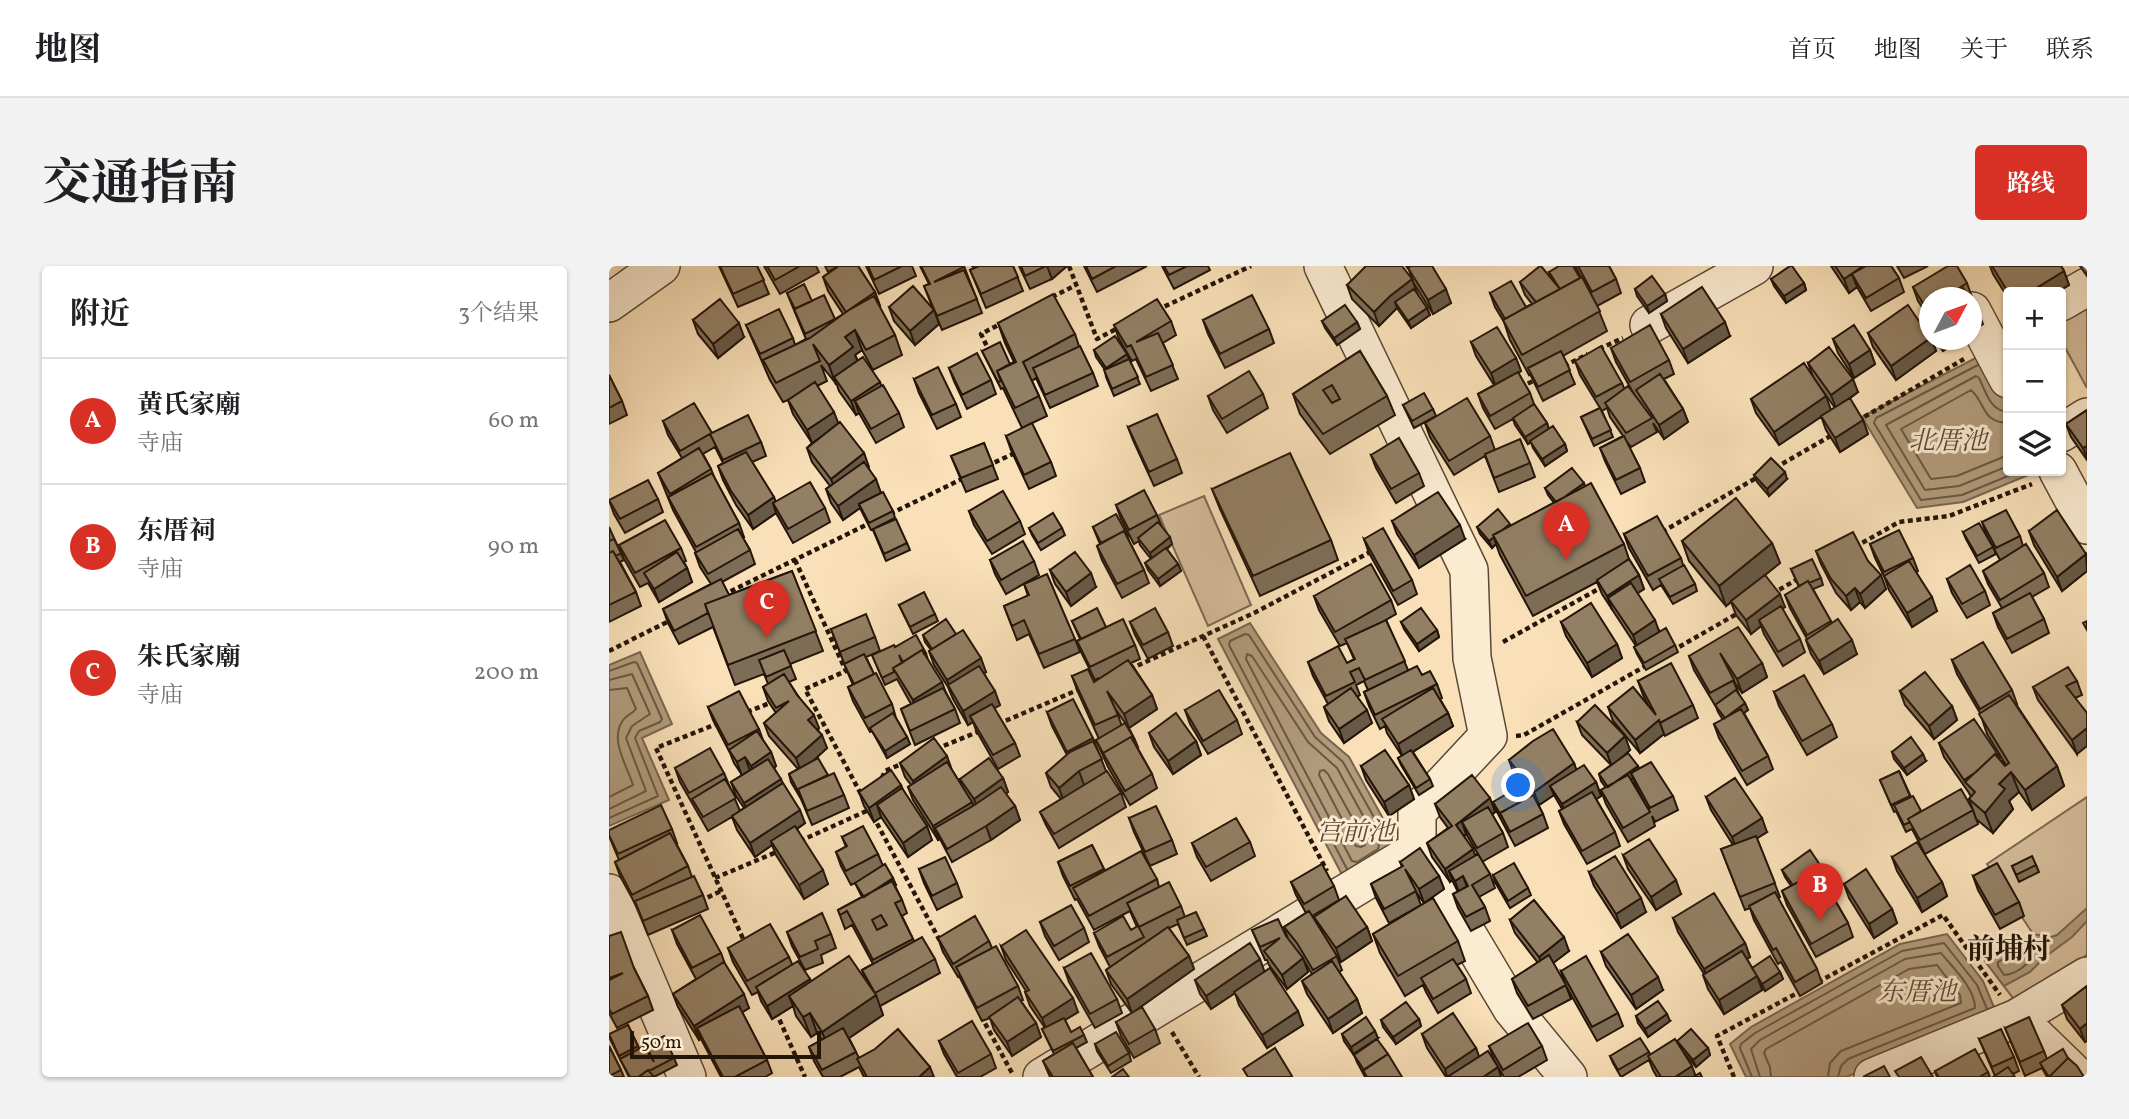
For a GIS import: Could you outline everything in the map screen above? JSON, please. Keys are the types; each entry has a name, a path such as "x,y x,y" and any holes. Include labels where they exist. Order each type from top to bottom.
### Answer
{"street":[{"path":"609,303 661,266"},
{"path":"1324,266 1469,570 1472,658 1488,736 1417,812 1416,850 1512,1009 1568,1077"},
{"path":"1649,325 1754,266"},
{"path":"2066,299 2087,287"},
{"path":"1982,319 1999,339 2003,357"},
{"path":"2066,430 2087,417"},
{"path":"2061,476 2087,525"},
{"path":"1042,1077 1416,850"},
{"path":"609,893 687,1077"},
{"path":"1873,1077 2017,1018 2087,976"},
{"path":"2017,1018 2078,1077"}],"path":[{"path":"1069,266 1097,339 1132,322"},
{"path":"1156,311 1251,266"},
{"path":"1040,303 1076,285"},
{"path":"993,358 981,334 1005,322"},
{"path":"1552,372 1649,325"},
{"path":"1846,427 1999,339"},
{"path":"1516,389 1540,378"},
{"path":"1774,468 1834,434"},
{"path":"720,596 1023,449"},
{"path":"1655,536 1762,475"},
{"path":"1850,550 1899,522 1949,516 2049,476"},
{"path":"1125,670 1254,614 1383,545"},
{"path":"792,694 846,671 795,560"},
{"path":"1766,598 1802,577"},
{"path":"1472,658 1606,585"},
{"path":"1669,653 1741,611"},
{"path":"609,651 683,615"},
{"path":"1203,636 1340,897"},
{"path":"1488,736 1524,735 1657,660"},
{"path":"936,750 1087,686"},
{"path":"805,689 942,944"},
{"path":"743,714 780,699"},
{"path":"731,719 656,748 749,953"},
{"path":"881,781 885,771 911,760"},
{"path":"799,842 870,811 874,801"},
{"path":"715,878 787,847"},
{"path":"697,902 721,891"},
{"path":"1734,1077 1717,1036 1943,915 2017,1018"},
{"path":"772,1003 805,1077"},
{"path":"975,1004 1014,1077"},
{"path":"1158,1007 1199,1077"}],"shaded area":[{"path":"2087,298 2087,388 2066,349 2066,310"},
{"path":"1204,496 1251,605 1208,626 1159,515"},
{"path":"2087,797 2087,954 2072,972 2022,1010 1985,961 2033,934 1987,864"}],"water":[{"name":"北厝池","path":"1985,353 2003,392 2003,476 2026,476 1963,502 1917,508 1862,417"},
{"name":"宫前池","path":"1250,623 1321,733 1349,757 1402,853 1348,886 1218,639"},
{"path":"640,652 672,724 642,738 669,800 609,826 609,665"},
{"path":"2087,908 2087,921 2072,937 2030,972 2004,986 1985,961 2033,934 2051,937 2057,935"},
{"name":"东厝池","path":"1947,934 1983,981 1996,1012 1980,1024 1846,1077 1746,1077 1730,1044 1751,1027 1900,944"}],"building":[{"path":"720,266 757,266 764,280 733,294"},
{"path":"767,266 800,266 775,280"},
{"path":"839,266 858,266 875,292 846,312 823,277"},
{"path":"868,266 902,266 874,280"},
{"path":"921,266 964,266 934,282 964,270 977,299 937,316 924,286 930,284"},
{"path":"979,266 1013,266 1018,277 981,294 970,270"},
{"path":"1021,266 1046,266 1025,276"},
{"path":"1086,266 1116,266 1092,279"},
{"path":"1164,266 1187,266 1169,275"},
{"path":"1366,266 1402,266 1412,279 1374,312 1347,285"},
{"path":"1432,266 1446,289 1428,300 1408,268"},
{"path":"1540,266 1560,289 1536,302 1520,282"},
{"path":"1559,266 1573,266 1580,278 1560,289 1549,272"},
{"path":"1578,266 1609,266 1616,279 1592,292"},
{"path":"1790,266 1804,283 1784,296 1771,279"},
{"path":"1835,266 1863,266 1844,279"},
{"path":"1866,266 1891,266 1899,278 1866,298 1852,274"},
{"path":"1948,266 1957,266 1967,283 1961,287 1919,287 1919,297 1913,287"},
{"path":"1992,266 2061,266 2064,271 2038,287 2005,287"},
{"path":"1652,276 1665,294 1647,306 1635,289"},
{"path":"1582,277 1600,311 1522,355 1503,320"},
{"path":"1511,281 1526,307 1505,319 1490,293"},
{"path":"804,284 812,301 795,309 787,293"},
{"path":"913,286 934,310 910,331 889,307"},
{"path":"1702,287 1725,322 1683,349 1661,314"},
{"path":"1414,289 1427,308 1408,321 1395,302"},
{"path":"1053,294 1075,334 1023,362 1039,396 1015,408 997,371 1016,362 998,323"},
{"path":"824,295 835,319 805,334 794,309"},
{"path":"1252,295 1269,329 1220,354 1203,320"},
{"path":"874,296 895,335 866,350 855,330 845,337 853,347 829,365 813,344 820,361 776,383 763,360 810,338"},
{"path":"720,299 739,323 713,344 693,320"},
{"path":"1157,299 1171,321 1136,342 1158,333 1173,365 1146,377 1131,345 1127,347 1114,325"},
{"path":"1345,305 1357,322 1334,338 1322,321"},
{"path":"1908,305 1919,321 1919,346 1891,366 1868,333"},
{"path":"779,309 793,338 760,354 746,325"},
{"path":"1650,325 1669,360 1630,382 1611,348"},
{"path":"1854,325 1870,350 1849,364 1833,339"},
{"path":"1497,327 1516,358 1491,373 1471,342"},
{"path":"1115,336 1127,354 1106,368 1094,350"},
{"path":"1000,342 1010,364 997,371 1001,381 998,382 982,351"},
{"path":"1080,346 1093,373 1045,395 1033,368"},
{"path":"1601,346 1622,383 1596,397 1575,361"},
{"path":"1829,347 1853,379 1831,395 1808,363"},
{"path":"1360,351 1387,396 1323,434 1293,394","holes":["1332,385 1340,399 1332,403 1323,390"]},
{"path":"1561,351 1570,370 1538,387 1528,368"},
{"path":"977,353 991,380 962,395 949,368"},
{"path":"863,357 880,382 851,401 834,377"},
{"path":"1129,359 1138,377 1112,389 1104,370"},
{"path":"1804,363 1826,396 1774,432 1751,399"},
{"path":"938,367 956,404 932,415 914,379"},
{"path":"1249,371 1263,394 1222,419 1208,396"},
{"path":"1518,372 1530,393 1490,416 1478,394"},
{"path":"1660,374 1683,409 1659,425 1636,390"},
{"path":"609,375 622,401 609,408"},
{"path":"815,382 834,412 807,430 788,400"},
{"path":"883,385 899,413 871,429 855,401"},
{"path":"1628,386 1652,418 1626,433 1605,403"},
{"path":"1424,393 1433,409 1412,421 1403,405"},
{"path":"1467,398 1490,436 1449,461 1425,423"},
{"path":"1850,398 1863,420 1835,438 1821,416"},
{"path":"694,403 712,433 748,415 761,442 723,460 710,434 680,451 663,421"},
{"path":"1534,404 1547,423 1525,437 1513,418"},
{"path":"1600,408 1611,430 1592,439 1581,417"},
{"path":"2087,410 2087,446 2083,448 2066,424"},
{"path":"1157,414 1177,459 1149,472 1128,427"},
{"path":"840,422 864,453 831,479 807,448"},
{"path":"1032,423 1051,462 1024,475 1006,436"},
{"path":"1553,426 1565,444 1542,459 1530,441"},
{"path":"1624,436 1640,468 1616,480 1600,448"},
{"path":"1399,438 1419,473 1391,489 1371,455"},
{"path":"1520,439 1530,463 1494,478 1485,454"},
{"path":"984,443 993,465 961,478 951,456"},
{"path":"699,448 711,469 670,494 658,473"},
{"path":"746,452 774,497 748,515 718,466"},
{"path":"1290,453 1331,540 1253,576 1212,489"},
{"path":"1771,458 1785,472 1767,489 1754,475"},
{"path":"864,462 876,479 838,506 826,489"},
{"path":"1572,468 1584,483 1556,502 1545,488"},
{"path":"712,473 739,523 696,547 668,497"},
{"path":"648,480 658,499 620,519 609,500"},
{"path":"810,482 825,508 788,529 773,503"},
{"path":"1591,483 1624,544 1526,596 1493,535"},
{"path":"1144,490 1157,515 1129,530 1116,505"},
{"path":"1003,491 1020,521 987,541 969,511"},
{"path":"883,492 893,511 869,523 859,504"},
{"path":"1438,492 1460,525 1414,555 1392,521"},
{"path":"1736,498 1772,543 1719,586 1682,541"},
{"path":"1498,509 1510,524 1493,535 1489,541 1477,527"},
{"path":"2006,510 2020,536 1996,548 1982,522"},
{"path":"2057,510 2086,554 2057,577 2029,531"},
{"path":"1053,513 1062,528 1038,543 1029,528"},
{"path":"1116,514 1127,534 1124,531 1101,543 1093,527"},
{"path":"1657,516 1681,558 1648,576 1624,534"},
{"path":"896,519 907,543 884,554 873,529"},
{"path":"665,520 681,548 635,573 619,545"},
{"path":"1158,522 1170,537 1150,553 1138,538"},
{"path":"1979,523 1993,547 1977,556 1963,532"},
{"path":"1383,528 1412,580 1393,591 1364,539"},
{"path":"738,529 750,550 708,574 695,553"},
{"path":"1899,530 1913,558 1884,572 1870,544"},
{"path":"1124,531 1144,570 1117,584 1097,546"},
{"path":"1853,532 1868,561 1881,575 1860,594 1855,588 1846,596 1831,579 1816,551"},
{"path":"614,539 621,553 616,556 613,551 609,553 609,541"},
{"path":"1023,541 1034,561 1001,580 990,560"},
{"path":"2026,544 2044,573 2000,600 1983,571"},
{"path":"1166,548 1178,564 1158,579 1145,563"},
{"path":"613,551 636,592 609,605 609,553"},
{"path":"677,552 687,568 654,589 644,573"},
{"path":"1075,552 1091,573 1066,592 1050,570"},
{"path":"1629,559 1639,575 1607,596 1597,580"},
{"path":"1812,559 1821,578 1799,586 1791,569"},
{"path":"1909,561 1932,597 1907,613 1884,576"},
{"path":"1371,564 1391,600 1335,632 1314,596"},
{"path":"1684,565 1695,584 1670,597 1659,579"},
{"path":"1970,565 1985,591 1962,604 1947,579"},
{"path":"792,571 816,631 728,665 705,604"},
{"path":"1047,574 1075,639 1039,654 1024,620 1012,626 1004,606 1029,595 1024,584"},
{"path":"1765,575 1780,594 1746,620 1731,601"},
{"path":"721,579 729,595 705,604 708,613 674,631 663,609"},
{"path":"1808,581 1831,621 1807,635 1785,595"},
{"path":"1631,583 1655,620 1633,635 1608,598"},
{"path":"924,592 935,614 910,627 899,605"},
{"path":"2030,593 2044,619 2007,639 1993,613"},
{"path":"1591,603 1617,644 1587,663 1561,622"},
{"path":"1781,606 1800,639 1778,652 1759,620"},
{"path":"1097,608 1106,627 1081,639 1072,621"},
{"path":"1155,608 1168,632 1143,645 1130,622"},
{"path":"1421,608 1437,630 1417,644 1401,622"},
{"path":"866,614 875,637 840,652 831,629"},
{"path":"946,619 956,634 932,649 923,635"},
{"path":"1123,619 1135,645 1090,667 1077,641"},
{"path":"1838,619 1852,640 1819,661 1806,640"},
{"path":"1386,620 1405,661 1365,680 1359,668 1350,672 1355,682 1326,696 1308,662 1338,646 1347,663 1355,659 1345,639"},
{"path":"1738,627 1762,663 1737,679 1720,653 1734,680 1710,693 1689,656"},
{"path":"1666,628 1675,645 1644,663 1634,647"},
{"path":"963,630 981,658 947,680 929,651"},
{"path":"916,635 926,653 922,650 903,662 899,655 902,663 893,668 894,672 882,678 872,655 894,645 895,647"},
{"path":"1983,642 2012,690 1980,709 1952,660"},
{"path":"784,650 791,666 766,677 759,660"},
{"path":"922,650 942,682 913,700 893,668"},
{"path":"864,654 874,674 854,684 844,664"},
{"path":"1128,660 1152,695 1124,714 1107,691 1118,715 1095,725 1072,676 1088,669 1094,682"},
{"path":"1671,663 1693,705 1660,723 1659,720 1635,740 1608,707 1633,687 1656,715 1638,681"},
{"path":"979,666 995,691 963,711 948,685"},
{"path":"1417,666 1422,675 1430,671 1437,684 1375,715 1364,692"},
{"path":"2068,667 2077,681 2066,686 2087,713 2087,728 2072,740 2033,687"},
{"path":"1925,672 1952,706 1929,726 1900,691"},
{"path":"876,673 892,704 865,718 848,687"},
{"path":"784,674 814,715 808,720 822,735 796,758 764,723 789,701 776,708 763,687"},
{"path":"1804,675 1832,724 1802,741 1774,692"},
{"path":"943,688 955,709 910,731 901,709"},
{"path":"1351,688 1367,710 1339,729 1324,707"},
{"path":"1433,688 1448,713 1398,744 1382,719"},
{"path":"1219,690 1237,720 1203,741 1185,710"},
{"path":"1736,690 1745,703 1725,718 1715,705"},
{"path":"739,691 759,729 728,745 708,707"},
{"path":"2009,695 2057,766 2025,790 2011,772 1999,784 2005,789 1985,813 1969,799 1975,792 1965,782 1995,754 2005,766 2009,763 1979,714"},
{"path":"1073,699 1093,738 1067,752 1047,712"},
{"path":"992,704 1015,743 993,755 970,716"},
{"path":"1595,705 1625,736 1607,753 1577,722"},
{"path":"1741,709 1768,756 1742,771 1714,724"},
{"path":"893,713 907,737 885,751 870,728"},
{"path":"1176,713 1196,741 1168,761 1149,733"},
{"path":"1974,719 1999,756 1995,754 1964,780 1939,743"},
{"path":"1125,723 1135,740 1131,737 1103,753 1096,740"},
{"path":"1553,729 1574,763 1534,792 1509,760"},
{"path":"757,731 771,752 751,766 745,757 737,762 729,750"},
{"path":"1131,737 1152,774 1125,791 1103,753"},
{"path":"1911,737 1923,754 1904,768 1892,752"},
{"path":"934,738 947,756 913,781 900,763"},
{"path":"1093,741 1102,759 1079,771 1059,788 1046,773 1070,752"},
{"path":"710,748 724,773 689,793 675,768"},
{"path":"1385,750 1409,785 1384,802 1361,766"},
{"path":"1411,750 1430,779 1416,788 1398,758"},
{"path":"1628,753 1638,766 1608,787 1599,774"},
{"path":"818,758 828,775 798,789 799,793 789,774"},
{"path":"989,758 1003,778 974,799 960,779"},
{"path":"768,759 781,779 744,803 731,782"},
{"path":"947,762 972,802 933,826 908,787"},
{"path":"1651,762 1673,796 1650,808 1631,773"},
{"path":"1584,765 1596,782 1562,804 1550,786"},
{"path":"891,770 901,785 869,808 859,792"},
{"path":"1107,771 1121,793 1054,834 1040,812"},
{"path":"1899,771 1910,796 1891,805 1880,780"},
{"path":"834,773 844,795 807,811 798,789"},
{"path":"1472,775 1490,798 1456,825 1473,849 1445,869 1427,843 1452,826 1435,804"},
{"path":"1628,775 1650,812 1623,828 1601,790"},
{"path":"1735,778 1762,818 1732,837 1706,797"},
{"path":"725,779 736,798 703,817 692,799"},
{"path":"783,783 800,810 750,843 732,816"},
{"path":"1001,787 1015,806 947,849 935,828"},
{"path":"902,788 927,826 903,843 877,805"},
{"path":"1515,789 1522,801 1500,813 1502,817 1493,802"},
{"path":"1961,789 1973,810 1920,840 1908,819"},
{"path":"1592,792 1615,832 1582,851 1559,811"},
{"path":"1533,795 1543,814 1510,832 1500,813"},
{"path":"1913,796 1921,811 1904,825 1894,805"},
{"path":"661,805 672,829 618,854 609,830"},
{"path":"1156,806 1172,840 1145,852 1129,818"},
{"path":"1488,807 1503,833 1477,848 1462,822"},
{"path":"1236,818 1250,842 1206,867 1192,843"},
{"path":"795,826 823,870 799,885 771,841"},
{"path":"863,826 878,854 846,871 836,852 847,846 842,837"},
{"path":"670,833 688,866 632,895 615,862"},
{"path":"1756,836 1775,883 1740,897 1721,849"},
{"path":"1649,839 1676,880 1651,897 1623,855"},
{"path":"1917,842 1942,882 1917,898 1892,857"},
{"path":"1092,845 1104,869 1070,886 1058,862"},
{"path":"1420,848 1439,876 1419,889 1405,869 1416,891 1384,909 1371,884 1403,866 1400,862"},
{"path":"1810,850 1822,868 1793,885 1782,870"},
{"path":"1141,851 1157,879 1089,916 1073,888"},
{"path":"1478,854 1490,874 1472,885 1485,907 1466,917 1453,894 1468,886 1463,876 1455,881 1449,871"},
{"path":"1615,856 1641,898 1616,914 1589,872"},
{"path":"2032,856 2036,865 2016,875 2012,866"},
{"path":"945,857 957,883 932,896 919,869"},
{"path":"1514,863 1528,888 1508,901 1493,875"},
{"path":"1997,863 2019,902 1995,915 1973,876"},
{"path":"885,864 893,878 864,897 855,883"},
{"path":"1322,864 1334,886 1304,904 1291,882"},
{"path":"1866,869 1892,909 1869,924 1844,884"},
{"path":"1818,871 1848,923 1811,944 1782,891"},
{"path":"694,876 703,895 643,921 635,901"},
{"path":"892,881 902,900 895,903 913,939 873,960 847,911 840,915 838,910","holes":["881,915 887,925 877,930 872,920"]},
{"path":"1169,882 1181,906 1139,927 1127,903"},
{"path":"1775,892 1817,969 1795,982 1776,948 1773,950 1749,906"},
{"path":"1714,893 1745,943 1704,969 1673,918"},
{"path":"1346,896 1367,927 1336,948 1314,917"},
{"path":"1433,898 1458,941 1398,976 1373,934"},
{"path":"1534,900 1564,937 1539,957 1510,920"},
{"path":"1071,905 1084,928 1054,946 1040,922"},
{"path":"1309,911 1337,956 1313,970 1284,927"},
{"path":"1196,912 1204,929 1184,938 1177,920"},
{"path":"822,913 831,934 815,941 818,949 800,957 787,932"},
{"path":"700,915 721,953 692,968 672,930"},
{"path":"975,916 989,941 953,964 938,938"},
{"path":"1123,916 1131,930 1138,926 1144,937 1107,957 1094,933"},
{"path":"1278,919 1286,936 1303,958 1282,975 1264,951 1280,938 1260,947 1252,930"},
{"path":"770,924 789,957 747,981 728,948"},
{"path":"1168,927 1189,956 1127,999 1106,970"},
{"path":"1026,930 1073,998 1042,1018 1025,992 1029,990 1001,946"},
{"path":"621,932 648,996 612,1014 609,1009 609,980 623,973 609,978 609,936"},
{"path":"1628,934 1658,977 1631,995 1601,952"},
{"path":"922,937 935,959 875,993 862,970"},
{"path":"1250,943 1260,959 1206,996 1195,980"},
{"path":"996,946 1018,986 977,1008 956,967"},
{"path":"1742,951 1757,976 1719,1000 1703,975"},
{"path":"1091,953 1117,999 1090,1014 1064,968"},
{"path":"1549,955 1566,985 1528,1006 1512,979"},
{"path":"849,956 876,995 822,1032 810,1013 803,1017 789,996"},
{"path":"1586,956 1618,1013 1592,1027 1561,971"},
{"path":"1770,956 1780,972 1762,984 1752,968"},
{"path":"1453,959 1466,979 1433,999 1421,978"},
{"path":"798,961 810,979 767,1006 756,987"},
{"path":"1332,961 1357,999 1328,1019 1302,981"},
{"path":"724,962 744,994 694,1026 673,994"},
{"path":"1270,968 1298,1011 1262,1035 1234,992"},
{"path":"2087,986 2087,1023 2080,1029 2062,1005"},
{"path":"1018,997 1036,1023 1007,1042 989,1017"},
{"path":"1658,1001 1667,1014 1645,1029 1636,1016"},
{"path":"1406,1002 1419,1019 1393,1037 1381,1020"},
{"path":"739,1006 767,1060 735,1077 723,1077 697,1028"},
{"path":"1142,1007 1155,1029 1129,1044 1116,1022"},
{"path":"1453,1013 1476,1048 1445,1069 1422,1034"},
{"path":"1366,1017 1375,1031 1351,1047 1342,1034"},
{"path":"2029,1017 2044,1051 2020,1062 2005,1028"},
{"path":"1064,1018 1071,1032 1080,1027 1084,1035 1053,1051 1042,1029"},
{"path":"972,1021 991,1054 958,1073 939,1041"},
{"path":"1528,1023 1542,1046 1503,1070 1489,1046"},
{"path":"628,1025 638,1046 619,1056 609,1034"},
{"path":"843,1028 856,1052 822,1070 809,1047"},
{"path":"898,1029 930,1067 919,1077 867,1077 857,1059 875,1049"},
{"path":"1691,1029 1708,1048 1693,1060 1677,1041"},
{"path":"2001,1029 2014,1057 1992,1067 1979,1039"},
{"path":"1116,1032 1129,1053 1108,1066 1095,1044"},
{"path":"664,1036 674,1058 638,1077 630,1077 620,1059 644,1046 654,1062 646,1045"},
{"path":"1640,1038 1649,1052 1618,1070 1610,1056"},
{"path":"1377,1039 1388,1054 1364,1070 1354,1055"},
{"path":"1675,1039 1692,1066 1675,1077 1661,1077 1648,1056"},
{"path":"1073,1043 1093,1077 1053,1077 1043,1061"},
{"path":"609,1046 621,1070 609,1076"},
{"path":"1275,1048 1292,1076 1248,1077 1243,1069"},
{"path":"1975,1049 1988,1072 1979,1077 1939,1077 1935,1071"},
{"path":"2063,1049 2068,1058 2049,1077 2040,1063"},
{"path":"1488,1051 1498,1067 1483,1077 1449,1076"},
{"path":"1388,1054 1402,1077 1367,1077 1363,1070"},
{"path":"1921,1057 1933,1077 1899,1077 1895,1071"},
{"path":"2068,1058 2084,1077 2050,1077 2050,1076"},
{"path":"1884,1066 1890,1077 1863,1077"},
{"path":"2008,1067 2015,1077 1993,1077"},
{"path":"1123,1069 1129,1077 1112,1077"},
{"path":"648,1070 654,1077 639,1077"}],"place":[{"name":"黄氏家廟","path":"1566,560"},
{"name":"朱氏家廟","path":"767,638"},
{"name":"东厝祠","path":"1820,921"}],"district":[{"name":"前埔村","path":"2009,950"}]}
